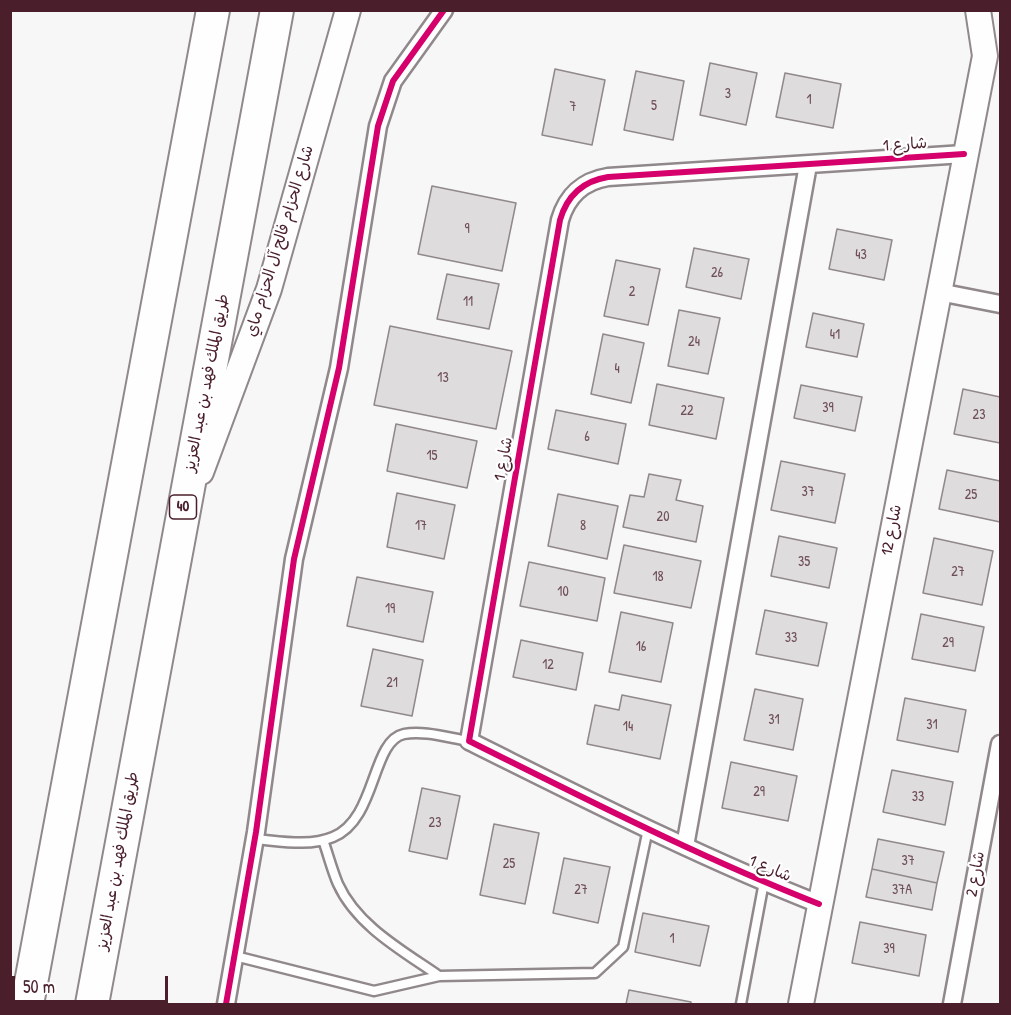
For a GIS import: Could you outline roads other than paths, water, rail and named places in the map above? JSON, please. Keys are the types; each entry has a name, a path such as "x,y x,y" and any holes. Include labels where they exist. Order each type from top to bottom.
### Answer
{"highway":[{"path":"27,1005 213,10"},
{"name":"طريق الملك فهد بن عبد العزيز","path":"92,1005 277,10"}],"street":[{"name":"شارع الحزام فالح آل الحزام ماي","path":"178,536 269,290 348,10"},
{"path":"226,1005 255,839 294,559 339,368 378,126 393,81 444,10"},
{"name":"شارع 12","path":"801,1005 984,56 978,10"},
{"name":"شارع 12","path":"984,56 1000,31"},
{"name":"شارع 1","path":"819,904 685,846 469,741 560,220 563,209 582,186 596,179 964,154"},
{"path":"685,846 808,165"},
{"path":"939,292 1000,304"},
{"name":"شارع 2","path":"952,1005 1000,744"}],"lane":[{"path":"255,839 298,843 335,836 357,817 369,796 380,759 393,739 404,734 426,734 469,741"},
{"path":"235,956 374,991 439,976 595,973 623,947 648,828"},
{"path":"323,840 339,885 356,911 384,938 439,976"},
{"path":"741,1005 764,882"}]}
